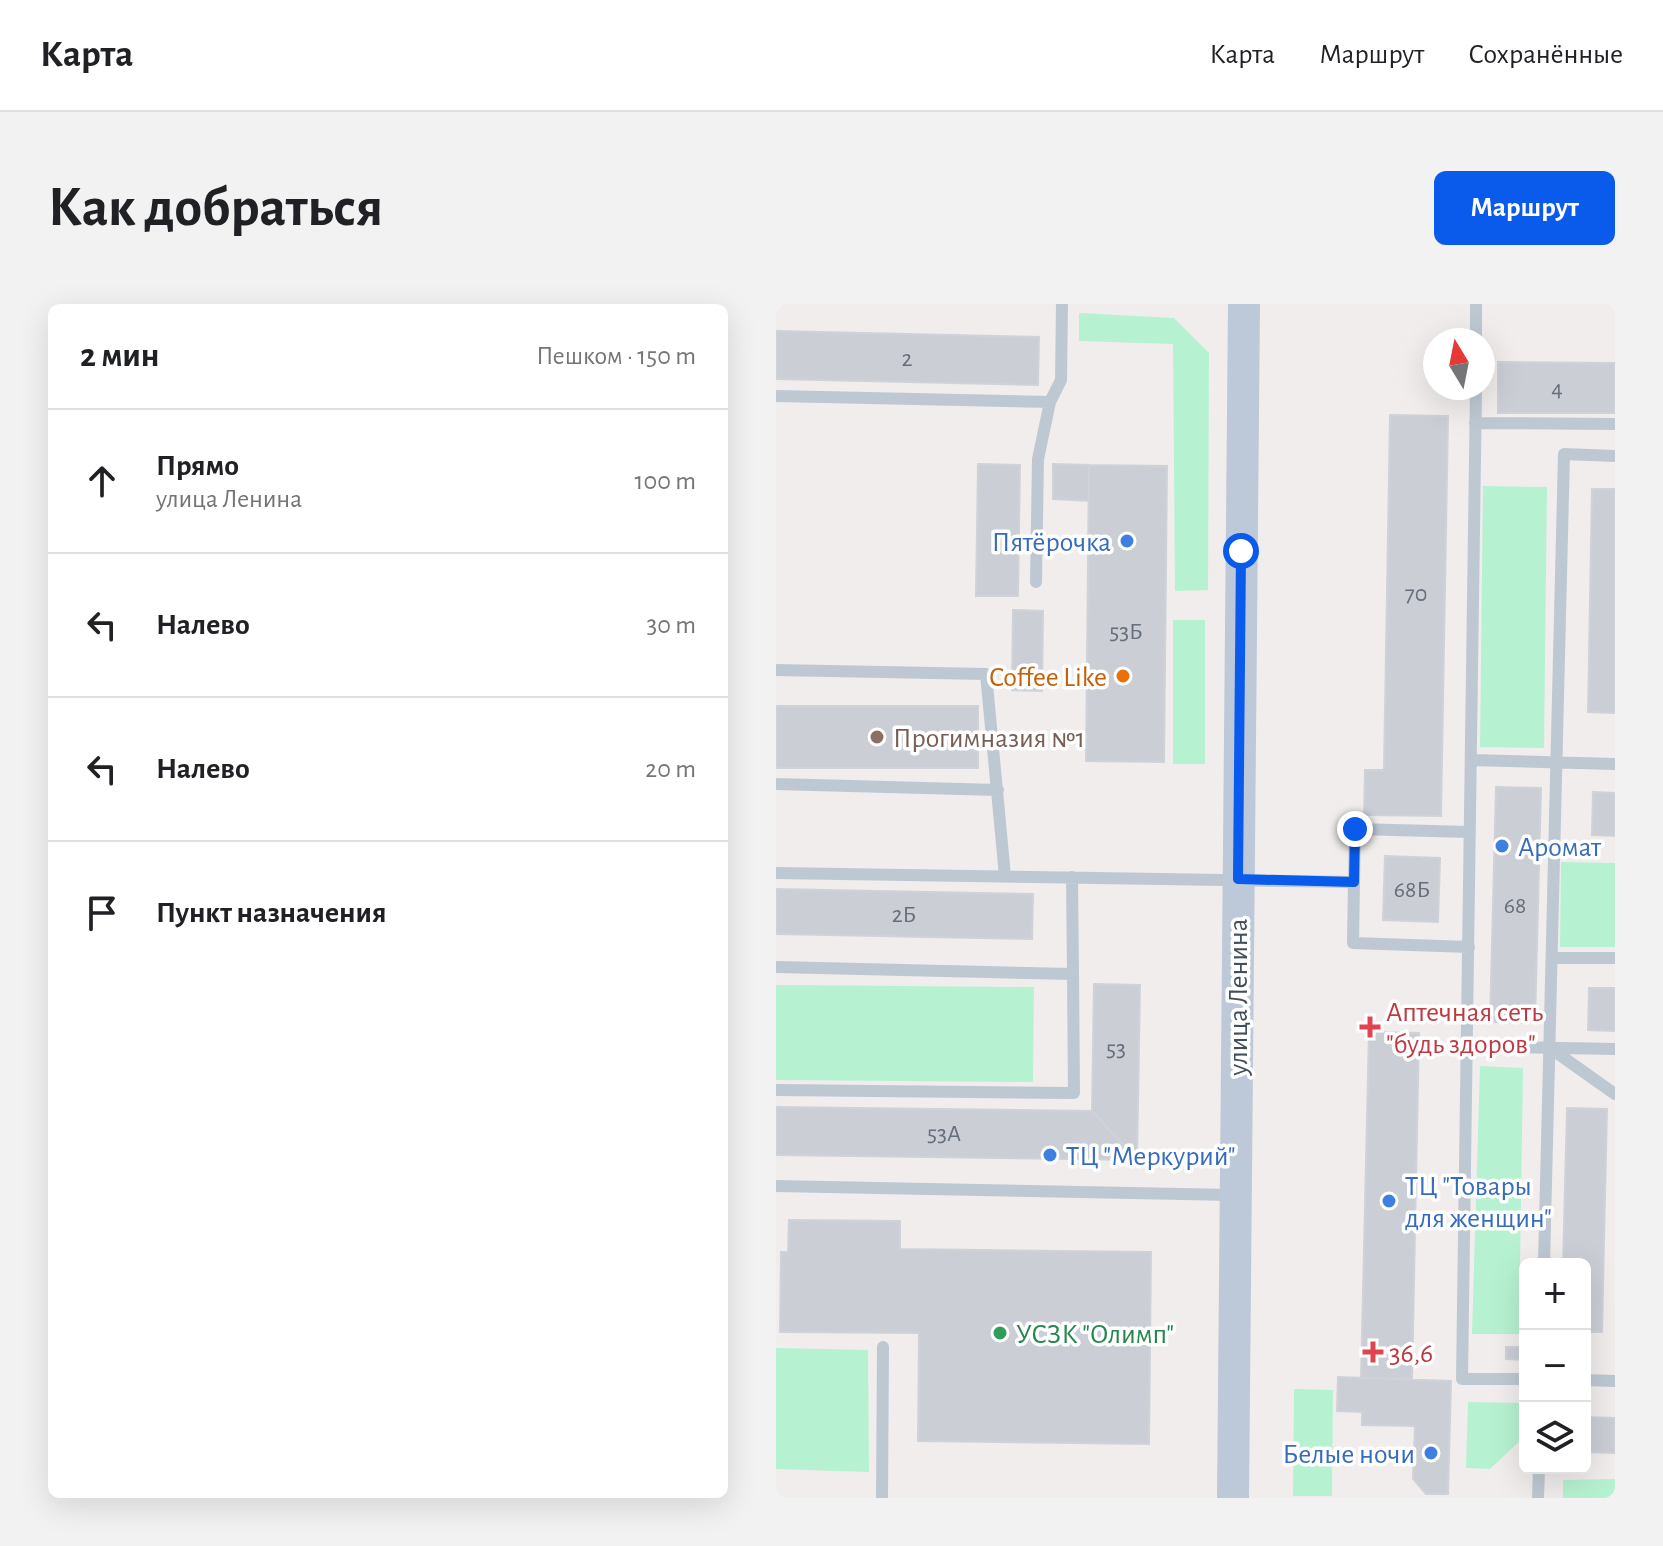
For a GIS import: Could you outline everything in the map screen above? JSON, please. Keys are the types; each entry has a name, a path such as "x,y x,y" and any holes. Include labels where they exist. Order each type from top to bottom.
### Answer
{"main road":[{"name":"улица Ленина","path":"1233,1498 1244,304"}],"lane":[{"path":"1036,582 1038,459 1050,402 1061,380 1062,304"},
{"path":"1476,304 1476,328"},
{"path":"776,396 1050,402"},
{"path":"1476,400 1462,1379 1519,1379"},
{"path":"1475,423 1615,424"},
{"path":"1544,1258 1564,454 1615,456"},
{"path":"776,670 986,674 1005,876"},
{"path":"1471,760 1615,764"},
{"path":"776,784 998,790"},
{"path":"1469,947 1353,943 1355,829 1470,832"},
{"path":"776,873 1354,882"},
{"path":"776,1090 1074,1093 1072,877"},
{"path":"1552,958 1615,958"},
{"path":"776,967 1073,974"},
{"path":"1467,1046 1615,1049"},
{"path":"1550,1048 1615,1094"},
{"path":"776,1186 1236,1195"},
{"path":"882,1498 883,1347"},
{"path":"1591,1380 1615,1381"},
{"path":"1538,1498 1539,1474"}],"green space":[{"path":"1079,313 1174,318 1209,353 1208,590 1175,591 1173,344 1079,341"},
{"path":"1483,486 1547,487 1544,748 1480,747"},
{"path":"1173,620 1205,620 1205,764 1173,764"},
{"path":"1561,862 1615,863 1615,947 1560,947"},
{"path":"776,985 1034,987 1033,1082 776,1080"},
{"path":"1480,1066 1523,1068 1519,1334 1472,1334"},
{"path":"776,1348 868,1350 869,1472 776,1469"},
{"path":"1294,1389 1333,1390 1332,1496 1293,1496"},
{"path":"1468,1402 1519,1403 1519,1442 1490,1469 1466,1468"},
{"path":"1615,1479 1615,1498 1563,1498 1563,1480"}],"building":[{"path":"776,331 1039,337 1038,385 776,379"},
{"path":"1498,362 1615,363 1615,413 1498,413"},
{"path":"1390,415 1448,416 1441,816 1364,815 1365,770 1384,770"},
{"path":"978,464 1020,465 1018,596 976,596"},
{"path":"1053,464 1089,465 1089,501 1053,499"},
{"path":"1089,465 1167,466 1164,762 1086,761"},
{"path":"1592,489 1615,489 1615,713 1588,712"},
{"path":"1013,610 1043,611 1042,691 1012,690"},
{"name":"Прогимназия №1","path":"776,706 978,706 978,768 776,768"},
{"path":"1496,787 1541,788 1535,1023 1490,1022"},
{"path":"1593,792 1615,793 1615,836 1592,835"},
{"path":"1385,856 1440,858 1438,922 1383,920"},
{"path":"776,889 1033,894 1032,939 776,934"},
{"path":"1094,984 1140,985 1137,1160 1092,1111"},
{"path":"1589,988 1615,988 1615,1031 1588,1030"},
{"path":"1369,1032 1419,1033 1412,1379 1361,1378"},
{"path":"776,1107 1092,1111 1137,1160 776,1155"},
{"path":"1567,1108 1607,1109 1602,1332 1591,1332 1591,1258 1563,1258"},
{"name":"УСЗК \"Олимп\"","path":"789,1220 900,1221 900,1249 1151,1252 1149,1444 918,1441 919,1333 780,1332 781,1252 788,1252"},
{"path":"1506,1347 1519,1347 1519,1360 1506,1359"},
{"name":"Белые ночи","path":"1338,1377 1451,1381 1448,1494 1426,1494 1413,1479 1415,1426 1362,1425 1362,1412 1337,1411"},
{"path":"1591,1417 1615,1418 1615,1453 1591,1452"}],"place":[{"name":"Пятёрочка","path":"1127,541"},
{"name":"Coffee Like","path":"1123,676"},
{"name":"Прогимназия №1","path":"877,737"},
{"name":"Аромат","path":"1502,846"},
{"name":"Аптечная сеть \"будь здоров\"","path":"1370,1027"},
{"name":"ТЦ \"Меркурий\"","path":"1050,1155"},
{"name":"ТЦ \"Товары для женщин\"","path":"1389,1201"},
{"name":"УСЗК \"Олимп\"","path":"1000,1333"},
{"name":"36,6","path":"1373,1352"},
{"name":"Белые ночи","path":"1431,1453"}],"route":[{"path":"1241,551 1238,879 1354,882 1355,829"}]}
